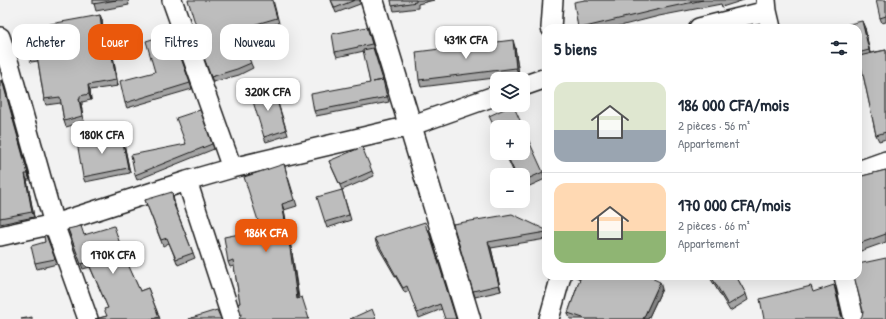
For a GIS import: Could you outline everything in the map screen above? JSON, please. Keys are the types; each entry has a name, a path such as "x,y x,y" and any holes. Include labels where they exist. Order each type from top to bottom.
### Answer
{"street":[{"path":"172,0 232,168"},
{"path":"372,0 468,319"},
{"path":"551,24 553,0"},
{"path":"717,24 768,13"},
{"path":"0,37 10,67 54,224 88,319"},
{"path":"530,84 542,79"},
{"path":"0,236 54,224 232,168 410,126 490,98"},
{"path":"862,170 886,161"},
{"path":"187,181 232,319"},
{"path":"549,319 560,280"},
{"path":"845,280 854,319"}],"building":[{"path":"93,0 117,0 93,4"},
{"path":"188,0 272,0 277,18 256,24 220,24 220,60 250,60 251,63 211,77 205,60 212,60 212,24 195,24"},
{"path":"331,0 355,0 335,8"},
{"path":"391,0 416,0 416,2 392,6"},
{"path":"585,0 703,0 598,24 577,24 574,2"},
{"path":"876,0 886,0 886,16 880,18"},
{"path":"100,15 101,24 88,24 88,60 113,60 116,80 88,85 89,94 80,96 79,99 82,116 64,121 60,97 44,99 38,60 80,60 80,24 50,24"},
{"path":"862,21 869,50 862,52 862,24 849,24"},
{"path":"367,27 372,44 335,52 332,34"},
{"path":"151,39 151,58 146,41"},
{"path":"513,40 516,68 419,80 416,52"},
{"path":"373,48 387,97 314,111 311,94 370,83 363,50"},
{"path":"886,50 886,132 876,135 862,70 862,55"},
{"path":"152,60 182,60 190,83 125,103 120,81 155,72"},
{"path":"2,80 28,174 25,174 32,212 0,218 0,81"},
{"path":"273,88 286,130 264,137 251,95"},
{"path":"200,110 212,144 135,175 131,155 186,144 176,118"},
{"path":"498,112 516,112 520,120 491,120 489,116"},
{"path":"121,133 128,168 83,177 77,142"},
{"path":"530,143 542,172 530,178 530,168 513,168 509,160 530,160"},
{"path":"362,147 372,171 340,185 329,161"},
{"path":"284,164 294,200 282,204 297,299 302,297 309,319 239,319 241,315 238,304 240,303 233,260 228,262 224,237 261,230 244,177"},
{"path":"886,170 886,234 862,243 862,176"},
{"path":"342,190 349,215 325,222 317,197"},
{"path":"172,192 174,205 193,253 176,259 167,238 161,240 145,200"},
{"path":"512,214 542,228 542,233 488,242 499,285 473,291 453,224"},
{"path":"425,222 456,319 445,319 440,304 417,313 407,286 403,288 375,238"},
{"path":"81,226 84,235 114,226 123,253 140,291 148,288 159,317 152,319 95,319 107,316 104,309 108,308 88,262 81,264 68,229"},
{"path":"46,235 55,259 35,263 31,246 45,242 44,236"},
{"path":"886,258 886,319 860,319 863,311 855,280 862,280 862,263"},
{"path":"580,280 656,280 660,282 643,319 586,319 568,313"},
{"path":"713,280 738,280 746,294 728,305"},
{"path":"834,285 843,319 764,319 760,299 811,286 813,292"},
{"path":"372,309 376,319 350,319"},
{"path":"217,310 221,319 188,319"},
{"path":"32,317 32,319 21,319"}]}
